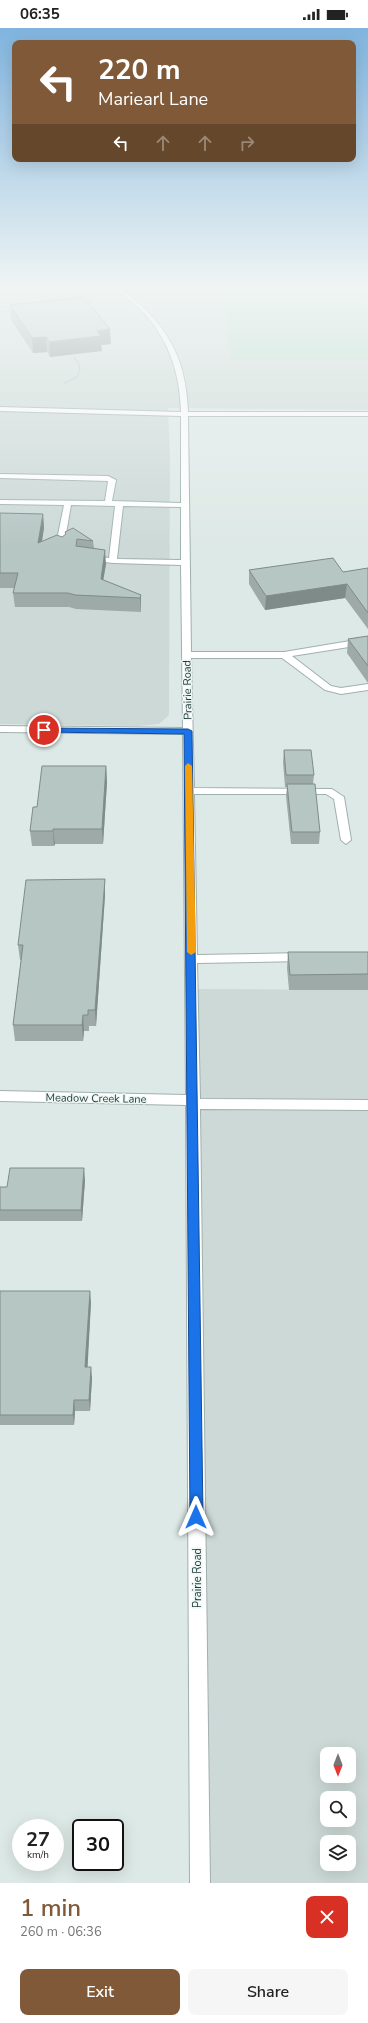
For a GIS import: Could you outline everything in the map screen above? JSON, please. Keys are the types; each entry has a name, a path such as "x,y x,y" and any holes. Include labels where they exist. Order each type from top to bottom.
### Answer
{"street":[{"name":"Prairie Road","path":"181,375 186,414 185,505 193,1102 200,1883"},
{"path":"0,409 186,414 368,414"},
{"path":"0,476 108,478 112,480 108,504"},
{"path":"0,502 185,505"},
{"path":"62,548 60,545 68,503"},
{"path":"113,561 119,505"},
{"path":"81,557 113,561 186,563"},
{"path":"187,655 284,655 368,641"},
{"path":"284,655 328,688 341,691 368,687"},
{"path":"0,729 188,731"},
{"path":"189,792 328,791 339,797 346,840"},
{"path":"191,959 315,957"},
{"name":"Meadow Creek Lane","path":"0,1096 193,1102 368,1105"}],"path":[{"path":"65,383 78,375"}],"shaded area":[{"path":"0,375 368,375 368,410 168,408 170,455 169,715 159,724 138,726 0,724"},
{"path":"192,989 368,990 368,1883 200,1883"}],"building":[{"path":"0,513 43,514 38,543 57,535 62,537 66,534 65,532 73,528 93,541 77,539 76,546 105,550 101,579 141,595 140,598 75,595 68,593 13,593 18,573 0,573"},
{"path":"333,558 343,572 368,568 368,613 347,584 266,596 249,570"},
{"path":"368,636 368,666 348,639"},
{"path":"284,750 311,750 314,775 286,775"},
{"path":"42,766 106,766 102,829 53,829 53,831 30,831 33,807 37,807"},
{"path":"287,784 315,784 320,832 292,832"},
{"path":"105,879 95,1010 88,1010 88,1015 83,1015 82,1025 13,1025 23,945 18,945 26,880"},
{"path":"288,952 368,952 368,974 290,975"},
{"path":"10,1168 84,1168 81,1210 0,1210 0,1187 7,1187"},
{"path":"0,1291 90,1291 85,1367 91,1367 89,1400 74,1400 73,1415 0,1415"}],"slow traffic":[{"path":"188,766 191,952"}],"route":[{"path":"44,730 188,731 193,1104 196,1517"}]}
